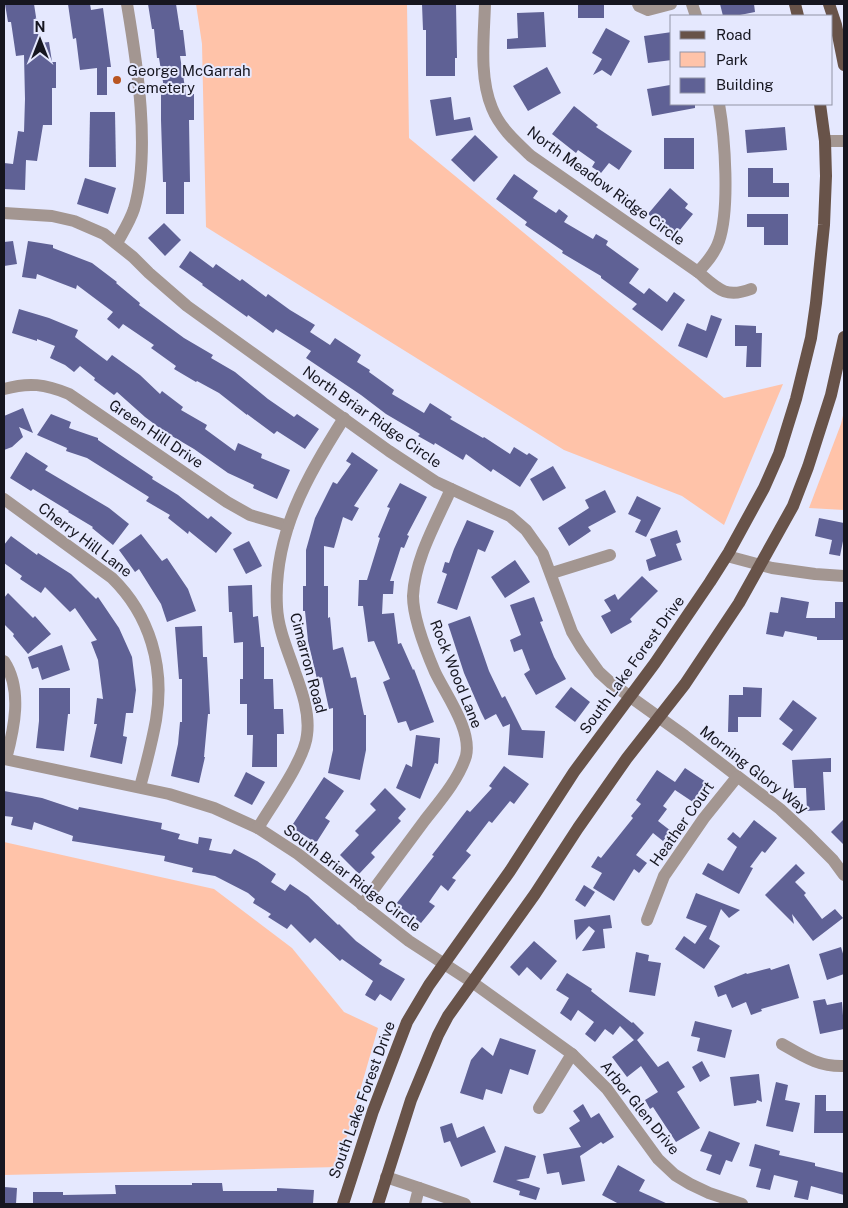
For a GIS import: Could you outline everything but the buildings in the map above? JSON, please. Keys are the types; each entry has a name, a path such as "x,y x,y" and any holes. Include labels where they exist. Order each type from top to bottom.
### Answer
{"main road":[{"path":"833,16 844,65"},
{"name":"South Lake Forest Drive","path":"343,1204 373,1111 408,1022 444,964 510,871 574,772 671,641 727,556 764,488 794,407 811,338 824,225 825,141 820,105"},
{"path":"378,1204 411,1100 448,1016 535,894 627,758 685,684 739,604 793,506 808,467 831,395 844,337"}],"street":[{"path":"117,243 126,229 138,192 141,152 140,110 134,47 127,4"},
{"name":"North Meadow Ridge Circle","path":"485,4 485,75 489,100 500,122 512,138 531,156 698,272 718,289 729,293 740,293 751,289"},
{"path":"638,4 648,10 671,4"},
{"path":"698,272 713,254 719,243 723,226 725,200 723,148 718,105"},
{"path":"825,141 844,141"},
{"name":"North Briar Ridge Circle","path":"4,213 38,214 74,222 104,234 117,243 187,306 388,451 436,482 510,516 536,542 543,554 552,573 567,620 581,647 599,672 659,718"},
{"name":"Green Hill Drive","path":"4,389 36,384 51,387 68,394 227,502 250,515 288,526"},
{"name":"Cimarron Road","path":"258,828 288,780 307,736 305,705 279,626 277,608 278,576 288,526 299,494 310,472 344,418"},
{"name":"Rock Wood Lane","path":"362,905 447,791 466,755 465,734 432,663 417,623 413,598 415,575 419,562 451,489"},
{"name":"Cherry Hill Lane","path":"4,500 112,578 130,597 146,626 154,651 158,675 158,696 156,720 140,788"},
{"path":"552,573 610,555"},
{"path":"727,556 761,565 802,572 844,576"},
{"path":"4,661 13,686 15,705 14,725 5,759"},
{"name":"Morning Glory Way","path":"659,718 780,809 827,854 844,875"},
{"name":"South Briar Ridge Circle","path":"5,759 140,788 214,808 258,828 298,854 408,941 472,982"},
{"name":"Heather Court","path":"647,920 664,876 694,831 737,776"},
{"name":"Arbor Glen Drive","path":"472,982 572,1054 607,1089 623,1109 650,1150 665,1166 690,1184 709,1193 742,1204"},
{"path":"782,1044 818,1064 844,1066"},
{"path":"539,1108 572,1054"},
{"path":"386,1177 465,1204"},
{"path":"415,1204 419,1188"}],"green space":[{"path":"196,4 407,4 409,138 724,398 783,384 724,525 682,496 564,450 206,227 202,44"},
{"path":"844,411 844,510 809,508 841,424"},
{"path":"4,842 214,889 292,948 344,1012 378,1028 338,1167 4,1175"}],"place":[{"name":"George McGarrah Cemetery","path":"117,80"}]}
